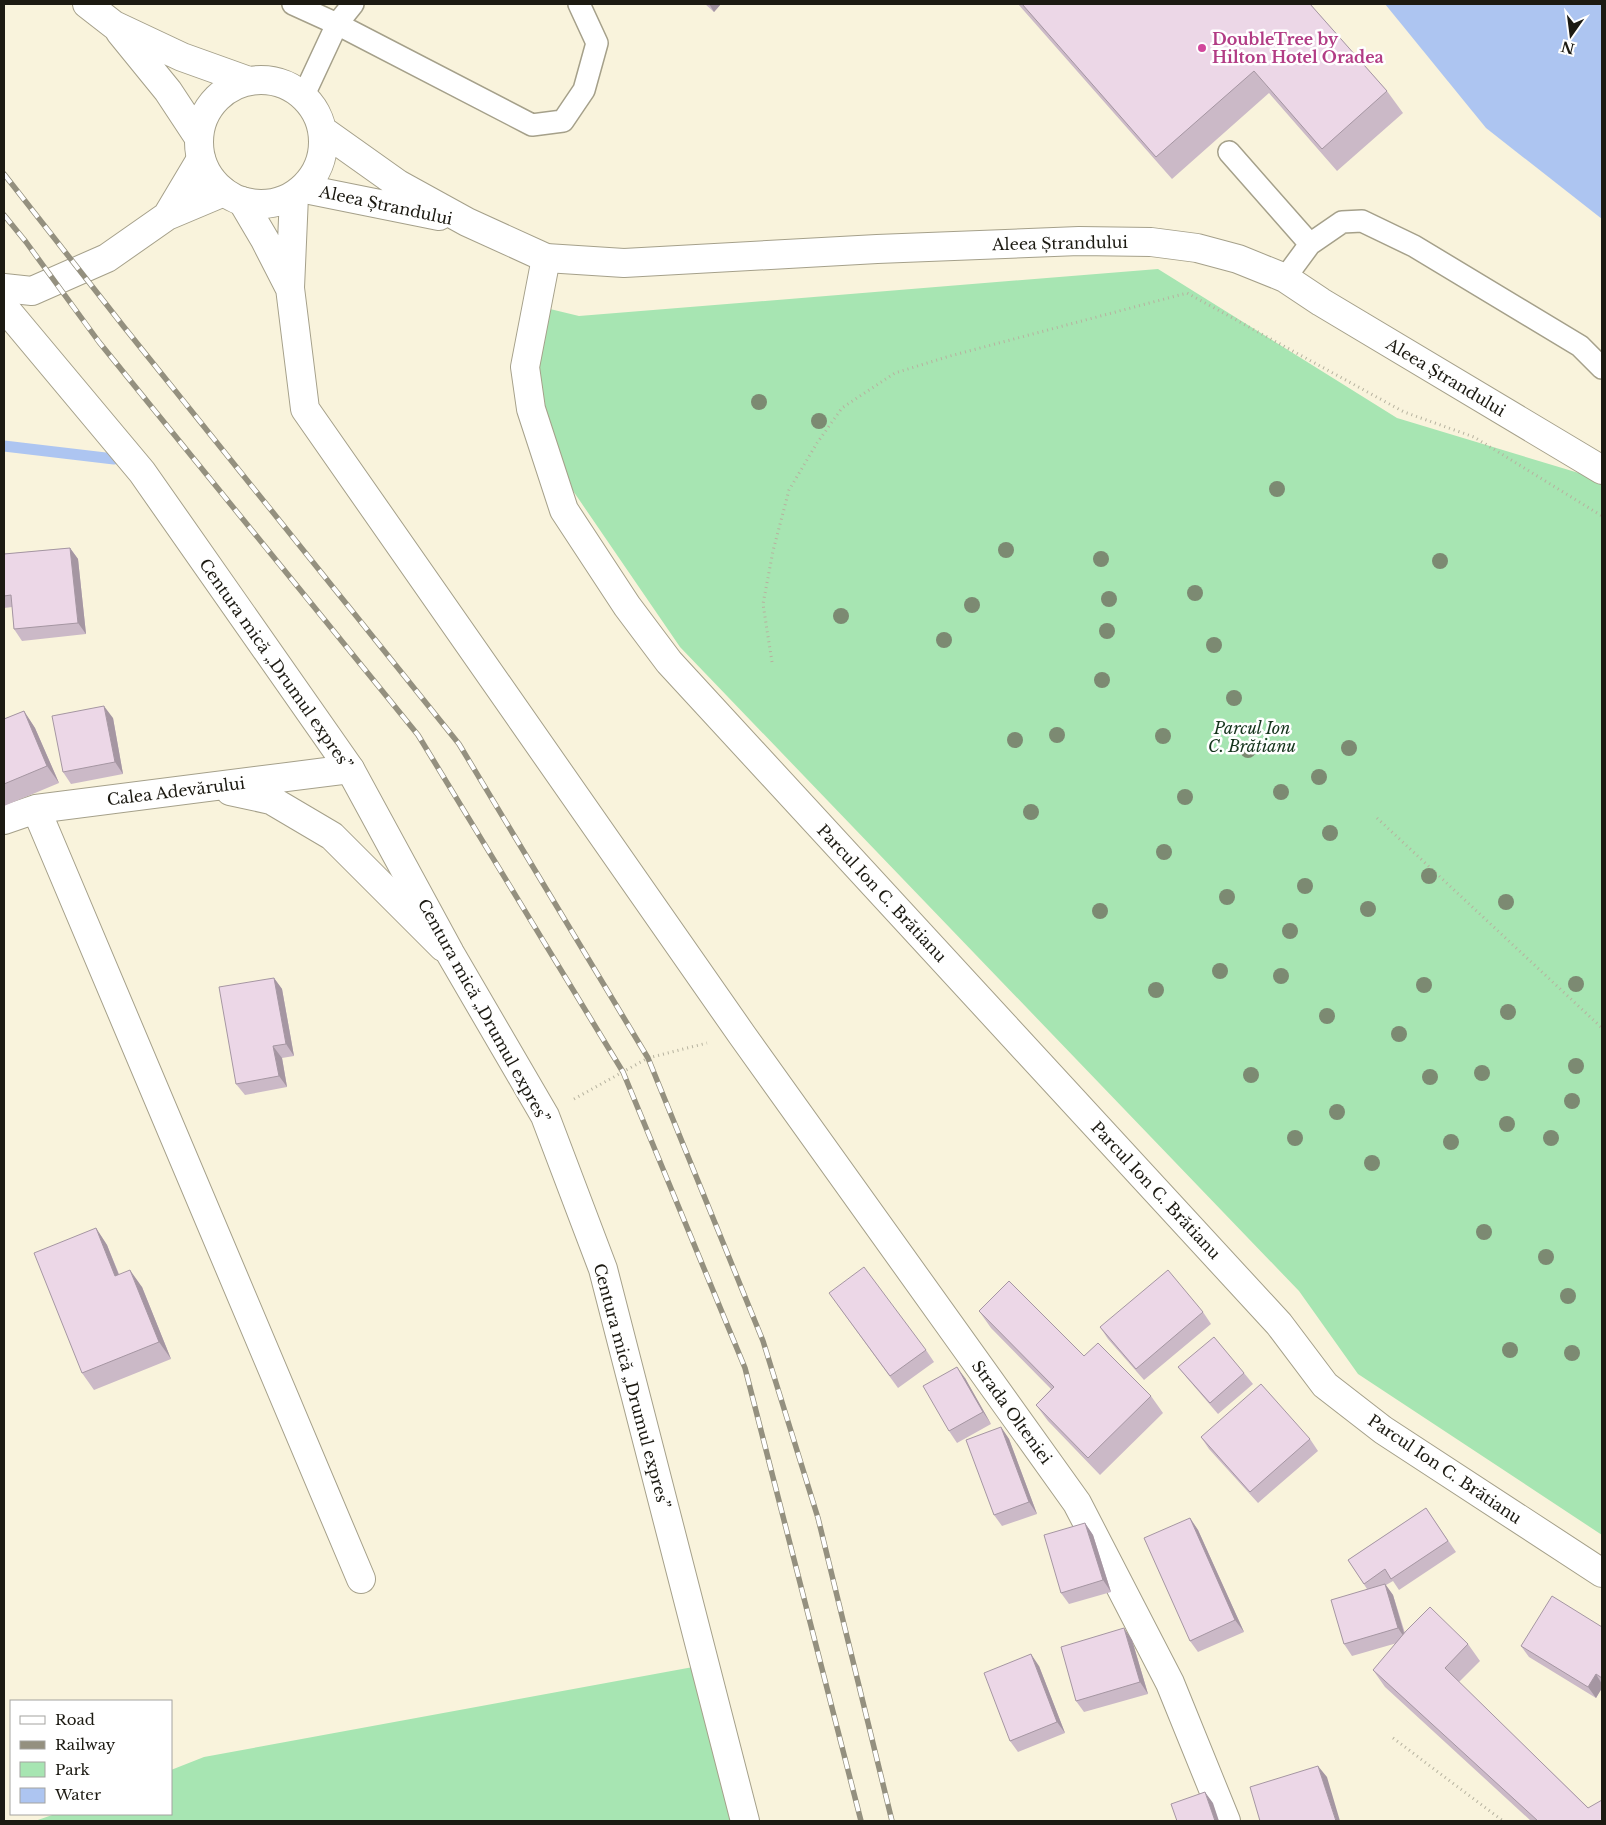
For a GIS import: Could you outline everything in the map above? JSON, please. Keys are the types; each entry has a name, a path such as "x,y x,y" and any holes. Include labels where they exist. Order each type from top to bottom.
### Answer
{"street":[{"path":"87,4 114,25 168,90 200,149 211,178 233,196 265,240 290,288"},
{"path":"114,25 182,57 249,81"},
{"path":"4,288 32,291 107,258 167,216 233,196 262,204 279,201 299,192 317,168 323,149 322,130 315,112 303,97 287,86 268,80 249,81 231,88 215,100 204,118 200,149 167,216"},
{"name":"Aleea Ștrandului","path":"322,130 398,184 467,222 546,258 624,263 877,249 1080,241 1151,242 1197,248 1238,259 1285,278 1321,302 1602,470"},
{"path":"290,288 299,192"},
{"name":"Aleea Ștrandului","path":"299,192 467,222"},
{"name":"Parcul Ion C. Brătianu","path":"546,258 525,367 531,408 564,510 627,606 669,662 1279,1324 1325,1385 1383,1430 1602,1573"},
{"name":"Strada Olteniei","path":"290,288 305,409 742,1035 1077,1503 1170,1683 1226,1821"},
{"name":"Centura mică „Drumul expres”","path":"4,307 142,472 350,769 450,953 545,1116 602,1269 744,1821"},
{"name":"Calea Adevărului","path":"4,820 36,809 350,769"},
{"path":"212,787 271,800 332,836 450,953"},
{"path":"36,809 361,1578"}],"lane":[{"path":"294,4 337,24 532,125 563,121 584,90 597,42 578,4"},
{"path":"303,97 337,24 353,4"},
{"path":"1229,152 1310,244"},
{"path":"1285,278 1310,244 1342,222 1362,221 1414,246 1580,346 1602,368"}],"path":[{"path":"772,662 763,604 773,551 789,490 817,443 842,408 895,373 950,356 1187,293 1404,412 1474,437 1602,516"},
{"path":"1377,818 1602,1028"},
{"path":"545,1116 648,1058 742,1035"},
{"path":"1393,1738 1503,1821"}],"green space":[{"name":"Parcul Ion C. Brătianu","path":"1158,269 1397,418 1602,480 1602,1535 1358,1374 1299,1291 680,647 554,463 537,362 550,309 579,316"},
{"path":"704,1665 744,1821 35,1821 52,1815 172,1815 172,1770 204,1757"}],"water":[{"path":"1385,4 1602,4 1602,219 1486,128"}],"building":[{"name":"DoubleTree by Hilton Hotel Oradea","path":"1022,4 1310,4 1387,91 1322,149 1254,71 1156,157"},
{"path":"70,548 78,623 14,629 11,595 4,596 4,554"},
{"path":"104,706 115,762 63,772 52,716"},
{"path":"24,711 47,766 4,784 4,719"},
{"path":"274,978 286,1044 273,1046 279,1076 236,1084 219,987"},
{"path":"96,1228 115,1276 130,1270 159,1342 82,1373 34,1253"},
{"path":"864,1267 926,1350 890,1376 829,1293"},
{"path":"1168,1270 1203,1312 1136,1369 1100,1327"},
{"path":"1009,1281 1084,1356 1098,1343 1151,1396 1088,1458 1036,1405 1054,1387 979,1311"},
{"path":"1214,1337 1244,1373 1210,1403 1178,1367"},
{"path":"957,1367 983,1412 949,1431 923,1386"},
{"path":"1261,1384 1310,1439 1250,1492 1201,1437"},
{"path":"1001,1427 1029,1502 994,1515 966,1440"},
{"path":"1426,1508 1448,1541 1391,1579 1385,1569 1364,1584 1348,1560"},
{"path":"1190,1518 1235,1620 1190,1641 1144,1538"},
{"path":"1085,1523 1103,1580 1061,1593 1044,1535"},
{"path":"1385,1584 1398,1628 1344,1644 1331,1600"},
{"path":"1552,1596 1602,1627 1602,1678 1596,1674 1588,1687 1521,1646"},
{"path":"1430,1607 1468,1644 1445,1668 1588,1808 1602,1800 1602,1821 1538,1821 1373,1670 1406,1631"},
{"path":"1124,1628 1140,1682 1076,1701 1061,1647"},
{"path":"1031,1654 1057,1722 1010,1741 984,1673"},
{"path":"1318,1766 1336,1821 1260,1821 1250,1787"},
{"path":"1205,1792 1215,1821 1177,1821 1171,1804"}],"waterway":[{"path":"4,446 114,459"}],"railway":[{"path":"4,174 124,327 459,744 648,1058 763,1341 818,1518 892,1821"},
{"path":"4,215 99,342 418,735 623,1072 745,1368 861,1821"}],"place":[{"name":"DoubleTree by Hilton Hotel Oradea","path":"1202,48"}]}
